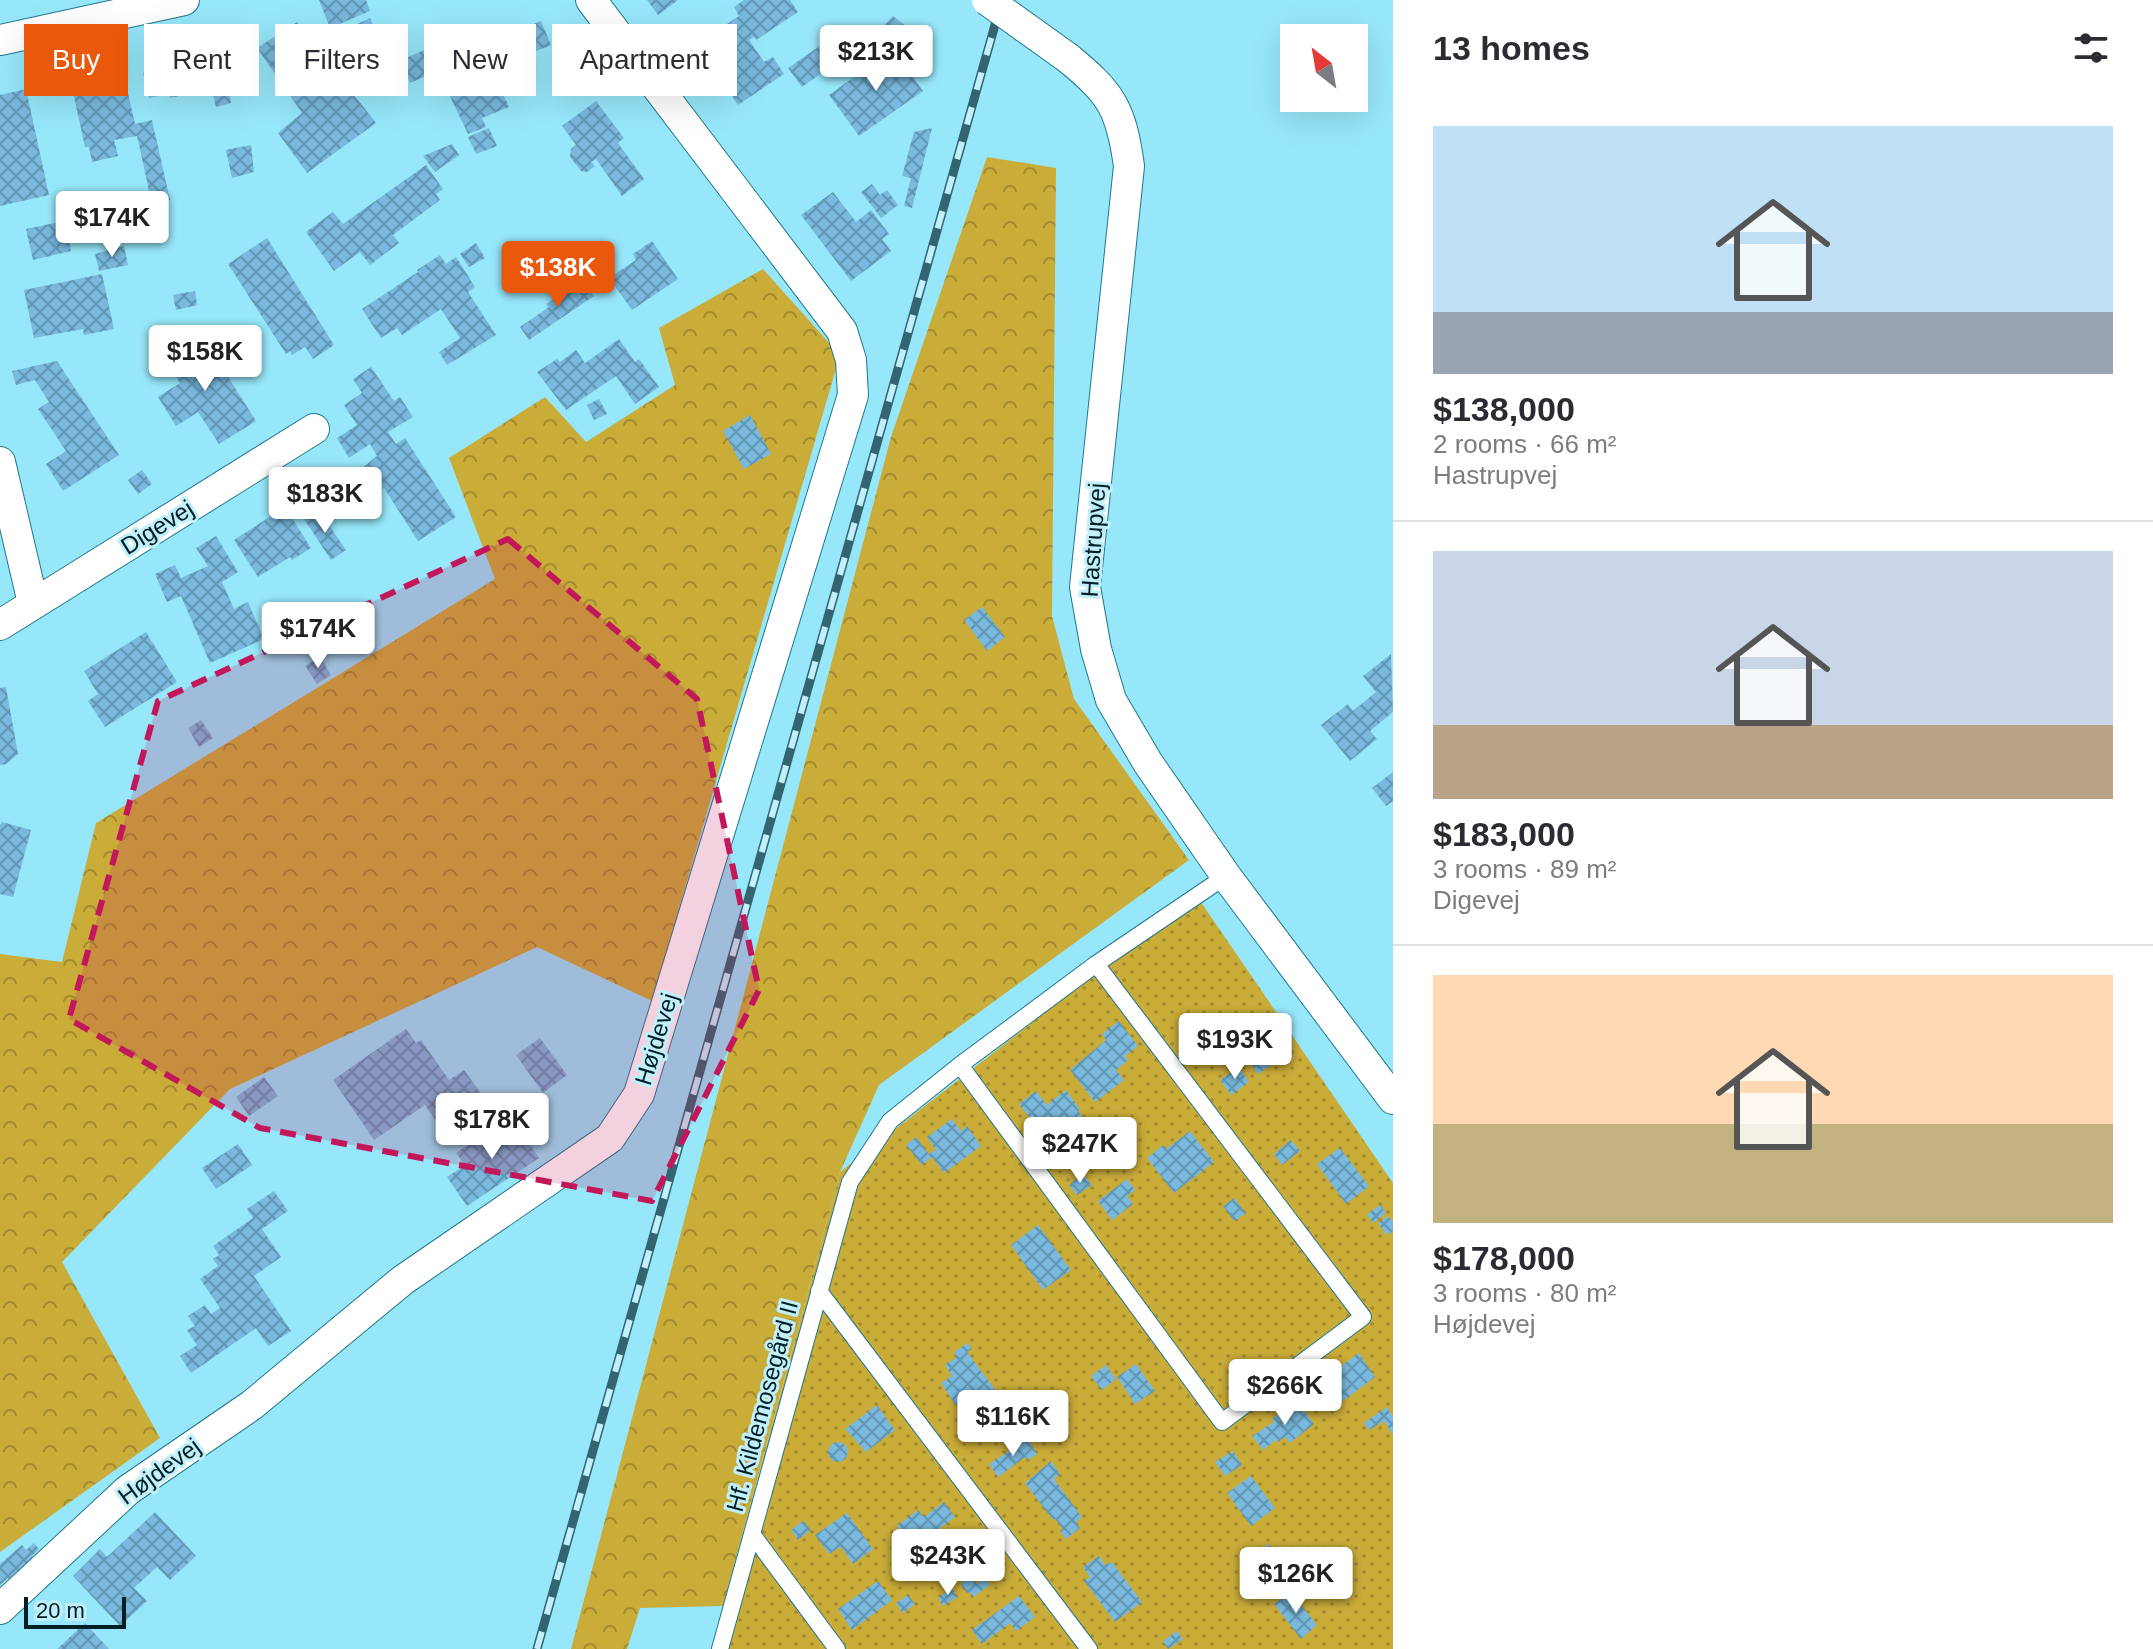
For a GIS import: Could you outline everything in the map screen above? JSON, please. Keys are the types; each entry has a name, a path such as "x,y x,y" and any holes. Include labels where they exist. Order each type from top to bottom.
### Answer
{"street":[{"path":"0,40 184,0"},
{"name":"Højdevej","path":"0,1609 128,1490 252,1405 403,1280 610,1138 639,1094 853,395 851,360 842,331 591,0"},
{"name":"Hastrupvej","path":"987,0 1098,82 1115,106 1125,134 1129,166 1085,587 1096,649 1111,700 1148,763 1226,876 1393,1099"},
{"name":"Digevej","path":"0,625 314,429"},
{"path":"0,462 33,603"}],"lane":[{"name":"Hf. Kildemosegård II","path":"720,1649 850,1182 890,1121 1096,964 1226,876"},
{"path":"960,1065 1222,1422 1350,1327 1363,1317 1096,964"},
{"name":"Hf. Kildemosegård II","path":"819,1291 1089,1649"},
{"name":"Hf. Kildemosegård II","path":"752,1534 837,1649"}],"highlighted area":[{"path":"508,539 697,699 759,990 652,1201 260,1128 69,1019 158,701"}],"green space":[{"path":"987,157 1056,168 1052,616 1074,699 1189,860 879,1085 840,1172 723,1606 640,1608 627,1649 571,1649 891,437"},
{"path":"763,269 840,355 652,1001 537,947 230,1089 62,1262 160,1438 0,1552 0,954 62,962 96,823 495,579 449,458 545,397 586,442 675,385 659,328"},
{"path":"1196,895 1393,1183 1393,1649 712,1649 840,1172"}],"building":[{"path":"319,0 366,0 370,11 339,24 328,24"},
{"path":"647,0 678,0 658,15"},
{"path":"744,0 790,0 798,12 756,40 754,37 749,40 764,62 773,57 784,74 738,105 732,96 737,96 737,24 727,24 739,16 734,7"},
{"path":"893,16 908,28 901,37 884,26"},
{"path":"370,18 373,24 358,24"},
{"path":"541,21 551,45 536,51 536,24"},
{"path":"275,36 275,74 259,51 259,47"},
{"path":"827,41 840,60 802,87 788,68"},
{"path":"893,49 923,91 859,136 829,95"},
{"path":"424,50 424,77 410,83 408,78 408,57"},
{"path":"24,89 24,96 28,96 49,195 0,206 0,95"},
{"path":"128,93 135,124 152,120 170,200 152,204 137,136 114,140 118,156 92,162 89,147 85,147 74,96 128,96"},
{"path":"213,96 230,96 231,103 216,107"},
{"path":"290,96 355,96 376,123 307,173 278,133 302,113"},
{"path":"450,96 504,96 509,107 482,118 486,127 468,134"},
{"path":"596,101 624,138 618,143 644,179 622,196 596,159 591,162 595,166 587,172 581,171 570,157 571,149 576,145 562,126"},
{"path":"489,128 497,146 476,154 468,137"},
{"path":"932,128 912,208 904,206 911,178 902,176 914,132"},
{"path":"452,144 459,155 435,172 423,156"},
{"path":"251,145 254,172 232,178 226,150"},
{"path":"426,165 443,189 436,194 440,200 393,235 399,243 370,265 360,252 334,271 306,232 333,212 343,224"},
{"path":"872,184 880,195 887,190 898,205 881,218 861,192"},
{"path":"833,192 856,222 871,210 889,234 882,239 891,251 851,281 801,215"},
{"path":"64,221 71,251 33,260 26,229"},
{"path":"267,238 334,345 313,359 305,347 292,355 290,351 286,354 228,264"},
{"path":"652,241 678,279 632,310 609,278 636,260 633,254"},
{"path":"476,243 485,258 469,267 460,254"},
{"path":"124,246 128,265 99,271 95,254"},
{"path":"440,255 446,264 456,257 475,287 468,292 496,335 447,365 439,352 460,338 441,309 402,335 397,328 381,338 362,309"},
{"path":"102,274 114,329 84,335 83,329 34,338 24,290"},
{"path":"583,280 594,296 529,340 520,327 549,307 546,304"},
{"path":"195,291 197,305 176,310 173,295"},
{"path":"225,326 245,356 229,367 208,337"},
{"path":"203,337 256,421 219,444 198,412 176,426 158,397 180,383 166,360"},
{"path":"619,339 635,362 639,359 659,387 635,404 616,376 566,410 537,372 557,359 560,362 576,350 585,363"},
{"path":"57,361 119,455 63,491 46,464 66,451 38,409 49,402 35,380 16,385 12,371"},
{"path":"371,367 394,401 400,397 413,417 388,432 396,444 405,438 456,517 418,541 384,488 370,498 355,474 377,456 370,444 349,458 337,438 357,425 344,405 362,393 353,379"},
{"path":"599,399 607,414 594,420 587,405"},
{"path":"750,415 771,454 744,469 723,431"},
{"path":"142,470 152,484 138,494 128,480"},
{"path":"285,507 311,548 258,577 234,540"},
{"path":"318,509 346,550 331,560 304,519"},
{"path":"216,536 238,572 222,582 234,609 248,602 264,639 210,663 181,596 167,602 155,574 175,565 181,578 208,566 196,548"},
{"path":"982,607 1005,637 987,651 964,620"},
{"path":"146,632 177,682 105,727 88,701 98,694 84,671"},
{"path":"1391,654 1393,712 1370,731 1377,739 1350,761 1321,725 1348,704 1353,711 1376,692 1363,676"},
{"path":"320,657 331,675 317,684 305,666"},
{"path":"6,687 18,754 0,765 0,688"},
{"path":"201,720 213,738 199,747 188,728"},
{"path":"1393,772 1393,801 1386,806 1372,788"},
{"path":"2,822 31,830 13,897 0,894"},
{"path":"1119,1021 1138,1046 1125,1056 1128,1060 1116,1070 1124,1080 1095,1102 1070,1070 1106,1040 1102,1034"},
{"path":"406,1029 416,1043 421,1040 449,1080 464,1070 493,1110 449,1140 425,1105 374,1140 333,1080"},
{"path":"540,1038 567,1075 543,1093 516,1055"},
{"path":"1261,1052 1271,1065 1258,1074 1249,1061"},
{"path":"1239,1067 1249,1082 1231,1095 1220,1080"},
{"path":"264,1077 278,1096 249,1116 236,1097"},
{"path":"1066,1090 1087,1123 1072,1135 1063,1122 1040,1139 1026,1121 1030,1118 1019,1104 1036,1091 1047,1105"},
{"path":"511,1116 539,1158 467,1206 447,1177 465,1165 456,1153"},
{"path":"952,1119 961,1131 967,1126 981,1146 944,1173 932,1157 922,1165 906,1145 916,1137 929,1154 936,1150 927,1137"},
{"path":"1190,1131 1214,1162 1174,1193 1147,1158 1163,1145 1166,1149"},
{"path":"1291,1140 1300,1151 1282,1165 1274,1154"},
{"path":"238,1144 252,1165 216,1189 202,1168"},
{"path":"1340,1148 1369,1186 1346,1204 1317,1164"},
{"path":"1083,1174 1092,1185 1077,1195 1069,1185"},
{"path":"1127,1179 1135,1190 1127,1196 1133,1204 1112,1220 1098,1201"},
{"path":"274,1191 288,1211 262,1229 281,1257 254,1276 291,1331 268,1346 256,1328 191,1373 180,1356 197,1345 187,1330 195,1326 188,1316 205,1305 211,1314 220,1308 200,1279 218,1266 213,1259 219,1255 213,1246 253,1218 247,1209"},
{"path":"1234,1198 1246,1213 1234,1221 1223,1206"},
{"path":"1381,1205 1386,1213 1373,1223 1367,1214"},
{"path":"1388,1216 1393,1222 1393,1231 1387,1235 1378,1223"},
{"path":"1038,1225 1071,1270 1043,1290 1011,1245"},
{"path":"968,1343 972,1349 967,1352 1000,1396 987,1404 978,1391 956,1406 941,1383 952,1376 945,1365 957,1357 954,1352"},
{"path":"1359,1353 1375,1377 1343,1401 1340,1397 1328,1406 1316,1388"},
{"path":"1136,1364 1155,1391 1135,1404 1117,1377"},
{"path":"1106,1365 1116,1379 1102,1390 1091,1376"},
{"path":"1297,1401 1314,1424 1290,1443 1285,1437 1263,1450 1252,1436 1274,1422 1272,1419"},
{"path":"877,1405 895,1430 866,1452 845,1429"},
{"path":"1387,1407 1393,1417 1393,1435 1384,1421 1369,1430 1364,1423"},
{"path":"1028,1439 1037,1454 1028,1460 1025,1457 998,1477 989,1464"},
{"path":"834,1442 842,1442 848,1452 842,1462 834,1462 828,1456 828,1448"},
{"path":"1233,1451 1242,1465 1225,1476 1215,1462"},
{"path":"1051,1461 1060,1474 1054,1479 1082,1517 1076,1522 1080,1528 1066,1539 1060,1531 1063,1529 1025,1483"},
{"path":"1251,1476 1275,1508 1251,1526 1227,1493"},
{"path":"944,1502 955,1517 924,1540 932,1551 913,1548 897,1526 918,1510 924,1517"},
{"path":"155,1512 196,1556 170,1580 157,1567 134,1588 147,1601 120,1626 73,1576 100,1549 107,1557"},
{"path":"847,1513 873,1549 853,1564 841,1547 829,1554 815,1535"},
{"path":"803,1521 811,1530 798,1540 791,1530"},
{"path":"34,1543 39,1549 32,1556 38,1564 14,1585 8,1578 0,1585 0,1564 22,1545 26,1550"},
{"path":"1268,1544 1281,1559 1271,1568 1257,1553"},
{"path":"1099,1556 1105,1565 1112,1562 1142,1602 1115,1622 1084,1581 1090,1577 1083,1567"},
{"path":"971,1576 977,1584 985,1578 990,1585 973,1597 961,1584"},
{"path":"878,1581 892,1600 852,1630 838,1609"},
{"path":"952,1588 957,1597 943,1606 938,1598"},
{"path":"1291,1592 1317,1625 1301,1639 1274,1604"},
{"path":"908,1595 915,1604 903,1613 896,1603"},
{"path":"1019,1596 1035,1617 1016,1631 1010,1623 982,1644 972,1630"},
{"path":"85,1623 109,1649 57,1649"},
{"path":"1177,1631 1183,1639 1168,1649 1163,1641"}],"railway":[{"path":"537,1649 1002,0"}]}
